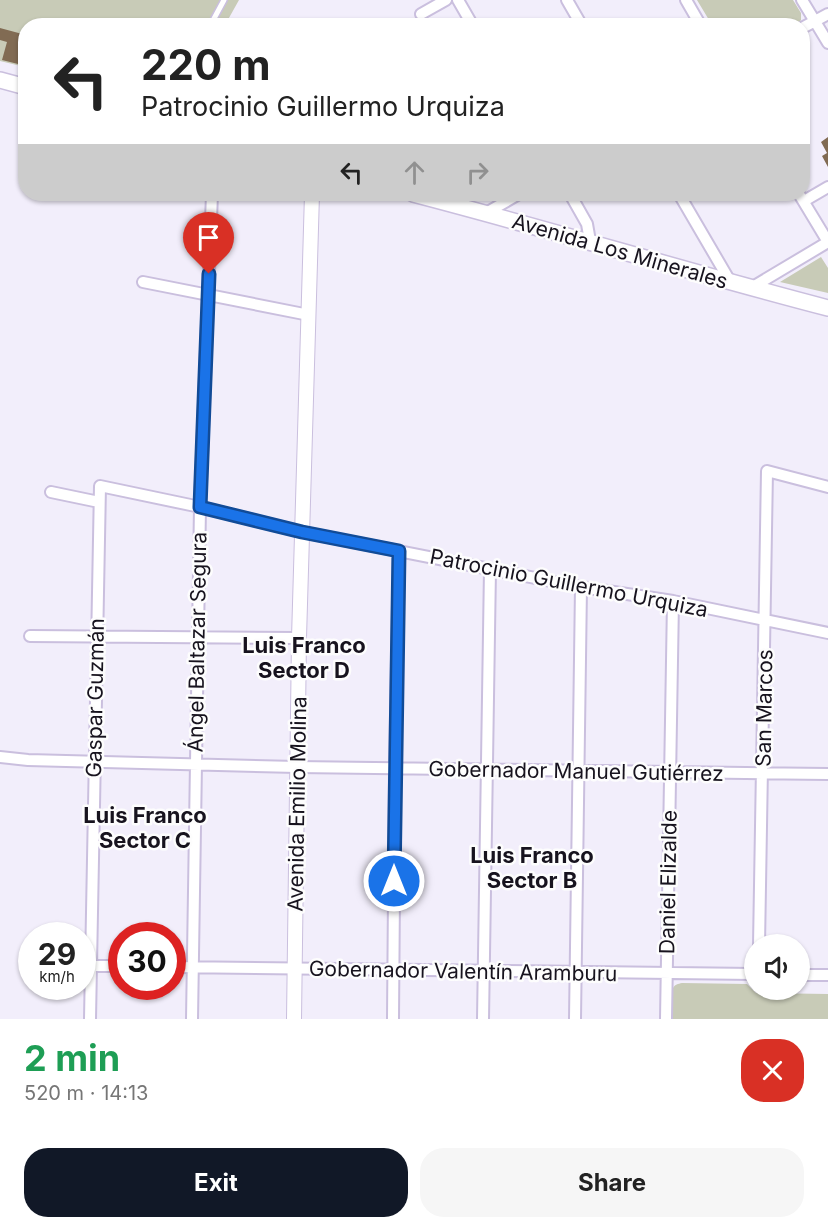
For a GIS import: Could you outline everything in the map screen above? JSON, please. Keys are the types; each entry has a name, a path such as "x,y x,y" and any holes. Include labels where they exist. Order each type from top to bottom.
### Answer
{"main road":[{"path":"0,80 18,85"},
{"name":"Avenida Los Minerales","path":"440,201 828,308"}],"street":[{"path":"421,14 446,0"},
{"path":"458,0 468,18"},
{"path":"567,0 577,18"},
{"path":"686,0 696,18"},
{"path":"802,0 828,43"},
{"path":"810,24 828,14"},
{"path":"810,194 828,187"},
{"name":"Ángel Baltazar Segura","path":"192,1019 200,507 212,201"},
{"name":"Avenida Emilio Molina","path":"294,1019 299,638 312,201"},
{"path":"486,213 507,201"},
{"path":"574,201 587,224 590,242"},
{"path":"683,201 731,283"},
{"path":"751,288 828,242 804,201"},
{"path":"143,282 309,315"},
{"name":"San Marcos","path":"759,934 767,471 828,488"},
{"name":"Patrocinio Guillermo Urquiza","path":"100,486 302,532 581,587 673,601 828,633"},
{"name":"Gaspar Guzmán","path":"92,922 100,486"},
{"path":"51,492 99,502"},
{"path":"393,1019 399,551"},
{"path":"483,1019 490,569"},
{"path":"575,1019 581,587"},
{"name":"Daniel Elizalde","path":"666,1019 673,601"},
{"path":"30,636 299,638"},
{"name":"Gobernador Manuel Gutiérrez","path":"0,757 28,760 195,765 828,774"},
{"name":"Gobernador Valentín Aramburu","path":"186,968 744,974"},
{"path":"810,975 828,975"},
{"name":"Gaspar Guzmán","path":"90,1000 90,1019"}],"lane":[{"path":"214,18 224,0"}],"green space":[{"path":"0,0 239,0 229,18 18,18 18,65 0,61"},
{"path":"697,0 793,0 801,13 801,18 708,18"},
{"path":"821,257 828,268 828,293 780,282"},
{"path":"682,983 744,984 744,1000 810,1000 810,994 828,994 828,1019 671,1019 672,991 676,985"}],"building":[{"path":"0,28 18,33 18,64 2,60 7,42 0,40"},
{"path":"828,137 828,167 822,156 827,153 821,142"}],"district":[{"name":"Luis Franco Sector D","path":"304,658"},
{"name":"Luis Franco Sector C","path":"145,828"},
{"name":"Luis Franco Sector B","path":"532,868"}],"route":[{"path":"209,274 200,507 302,532 399,551 394,881"}]}
